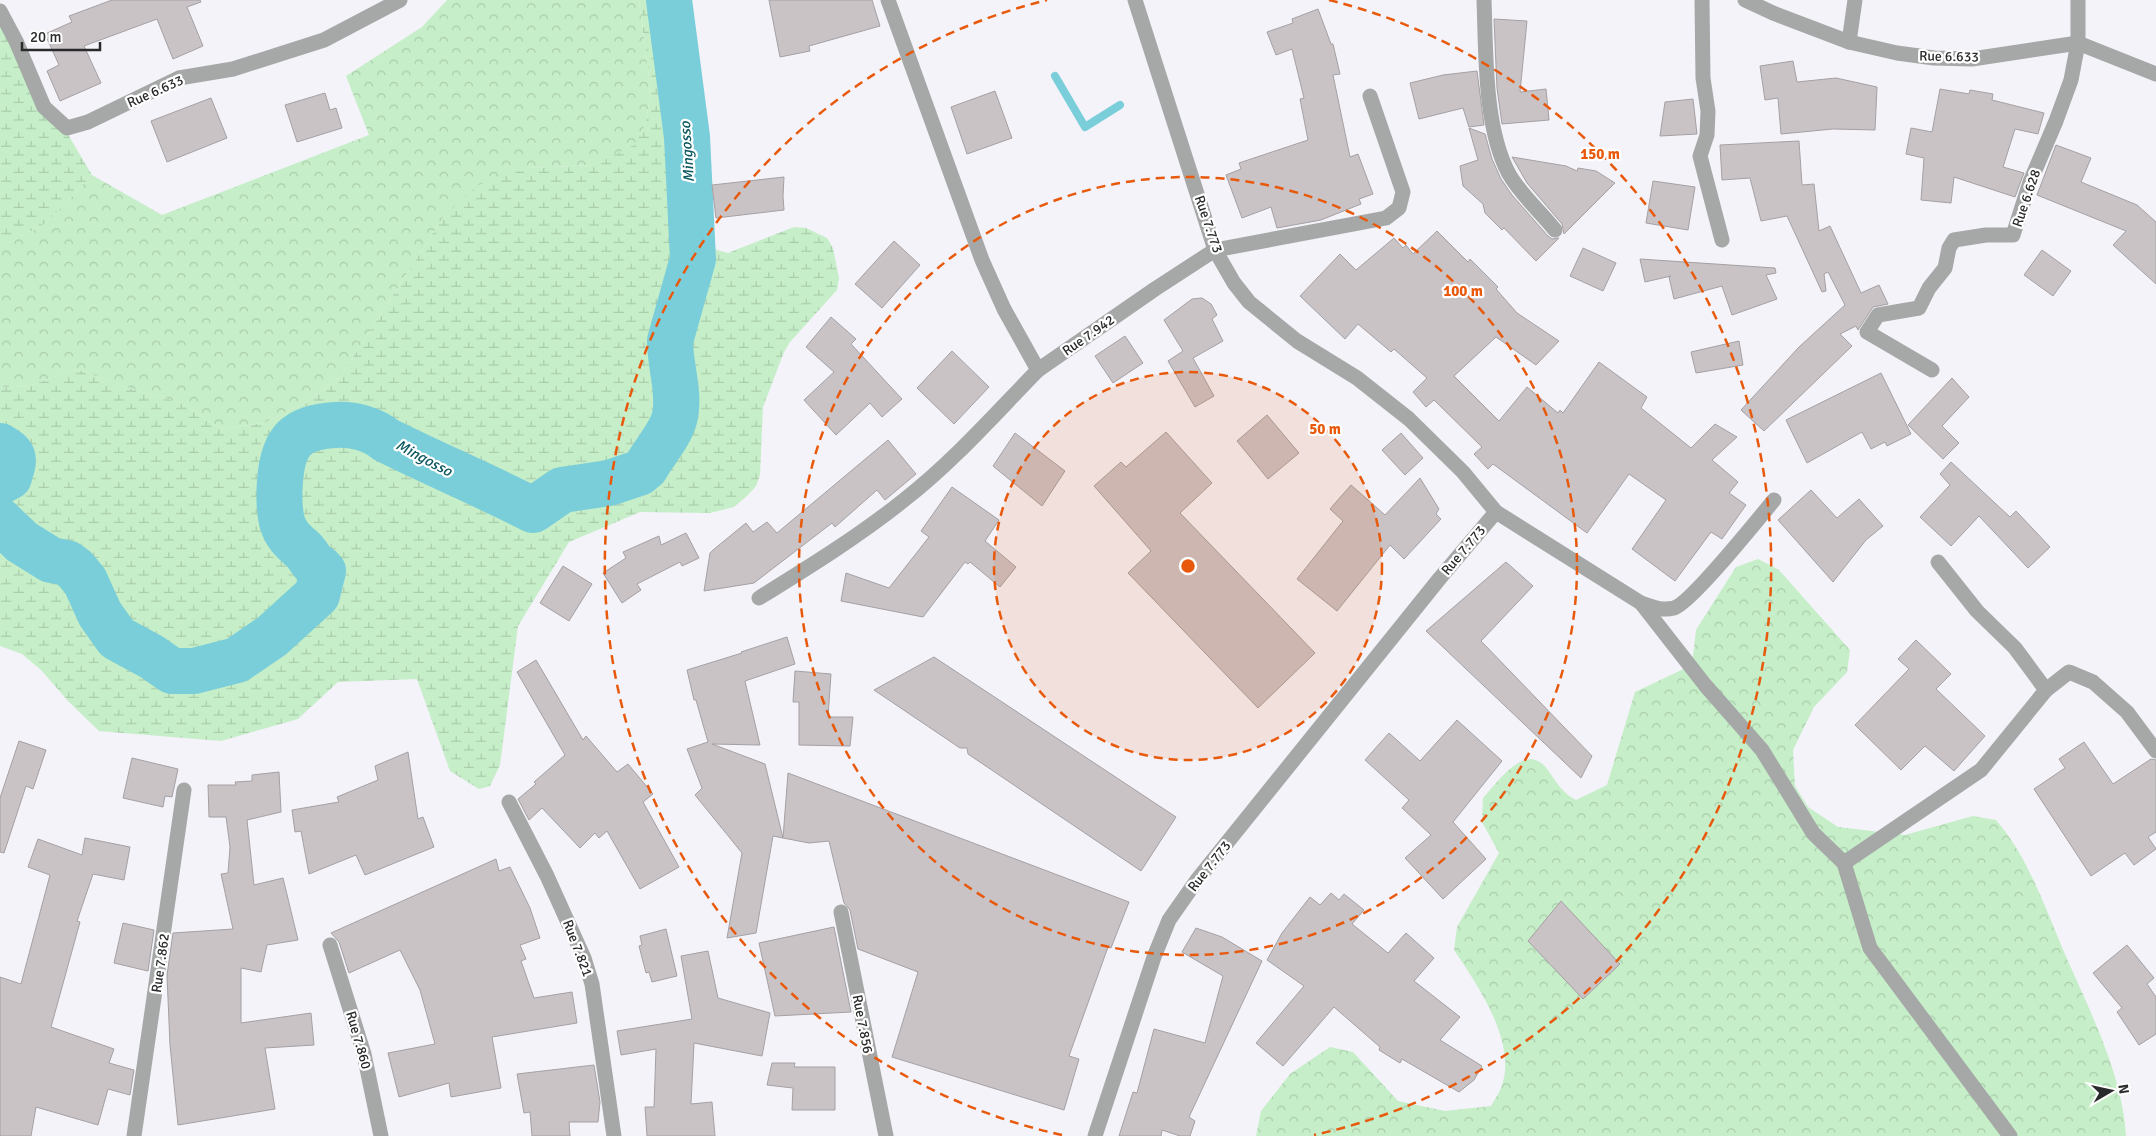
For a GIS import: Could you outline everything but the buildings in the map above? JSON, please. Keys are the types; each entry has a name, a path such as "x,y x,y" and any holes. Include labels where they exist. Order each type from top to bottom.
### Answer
{"street":[{"name":"Rue 6.633","path":"0,11 16,41 44,107 67,128 88,122 180,78 233,69 324,40 400,0"},
{"path":"888,0 982,260 1004,309 1038,370"},
{"name":"Rue 7.773","path":"1095,1136 1154,957 1169,920 1196,880 1440,578 1496,512 1463,472 1408,419 1357,378 1297,340 1248,302 1234,283 1216,250 1135,0"},
{"path":"1484,0 1487,79 1496,140 1509,173 1525,196 1555,230"},
{"path":"1702,0 1703,78 1708,111 1707,135 1700,156 1722,240"},
{"name":"Rue 6.633","path":"1745,0 1773,13 1849,42 1897,53 1934,58 1972,59 2078,43"},
{"path":"1849,42 1855,0"},
{"path":"2078,0 2078,43 2156,74"},
{"name":"Rue 6.628","path":"1932,370 1867,332 1878,315 1919,308 1929,288 1945,268 1949,248 1954,240 1986,235 2013,236 2030,182 2056,122 2071,80 2078,43"},
{"name":"Rue 7.942","path":"760,598 848,541 905,500 963,447 1038,370 1155,289 1216,250 1386,218 1399,208 1404,192 1370,96"},
{"path":"1496,512 1641,603 1661,610 1677,608 1696,590 1774,500"},
{"path":"1938,562 1977,611 2015,648 2046,690"},
{"path":"1641,603 1705,685 1762,750 1812,834 1844,863 1870,948 2010,1136"},
{"path":"1844,863 1981,770 2046,690 2069,672 2093,682 2127,712 2156,751"},
{"name":"Rue 7.862","path":"134,1136 184,790"},
{"name":"Rue 7.821","path":"509,802 548,876 584,958 592,984 614,1136"},
{"name":"Rue 7.856","path":"841,912 886,1136"},
{"name":"Rue 7.860","path":"330,945 364,1054 381,1136"}],"green space":[{"path":"447,0 639,0 651,93 645,125 634,146 594,165 529,168 444,216 341,376 308,401 264,423 221,429 182,403 132,389 76,369 29,386 0,388 0,245 5,245 46,223 92,175 162,215 369,135 346,76 422,27"},
{"path":"639,0 683,0 707,247 728,253 794,227 806,228 827,238 833,248 839,278 837,290 790,342 784,352 763,407 760,475 756,486 734,507 710,513 640,512 569,542 518,626 500,765 490,786 479,789 450,771 417,679 338,682 298,719 221,741 99,731 69,702 41,670 22,654 0,646 0,388 29,386 76,369 132,389 182,403 221,429 264,423 308,401 341,376 444,216 478,185 529,168 594,165 634,145 645,125 651,93"},
{"path":"0,20 92,175 46,223 5,245 0,245"},
{"path":"1758,559 1779,570 1850,650 1847,672 1814,707 1793,750 1795,786 1808,807 1838,827 1905,835 1973,816 1996,820 2027,866 2103,1042 2118,1089 2126,1136 1256,1136 1261,1111 1290,1074 1330,1047 1353,1052 1398,1101 1445,1111 1491,1106 1502,1085 1505,1068 1504,1051 1492,1014 1473,979 1454,950 1457,927 1499,853 1482,822 1483,798 1512,767 1521,761 1530,759 1539,761 1563,790 1576,800 1607,785 1635,692 1692,665 1696,630 1736,567"}],"waterway":[{"name":"Mingosso","path":"0,521 22,542 51,560 67,563 75,569 85,581 100,614 117,638 152,657 172,671 194,671 237,660 272,636 317,595 323,571 314,564 288,534 282,522 280,512 280,481 284,456 288,446 301,433 322,426 349,425 362,428 533,510 562,490 609,483 639,473 646,467 662,442 675,416 676,388 670,341 693,259 687,137 669,0"},
{"path":"1055,76 1085,127 1120,105"},
{"name":"Mingosso","path":"0,446 12,455 13,458 9,477 0,482"}]}
